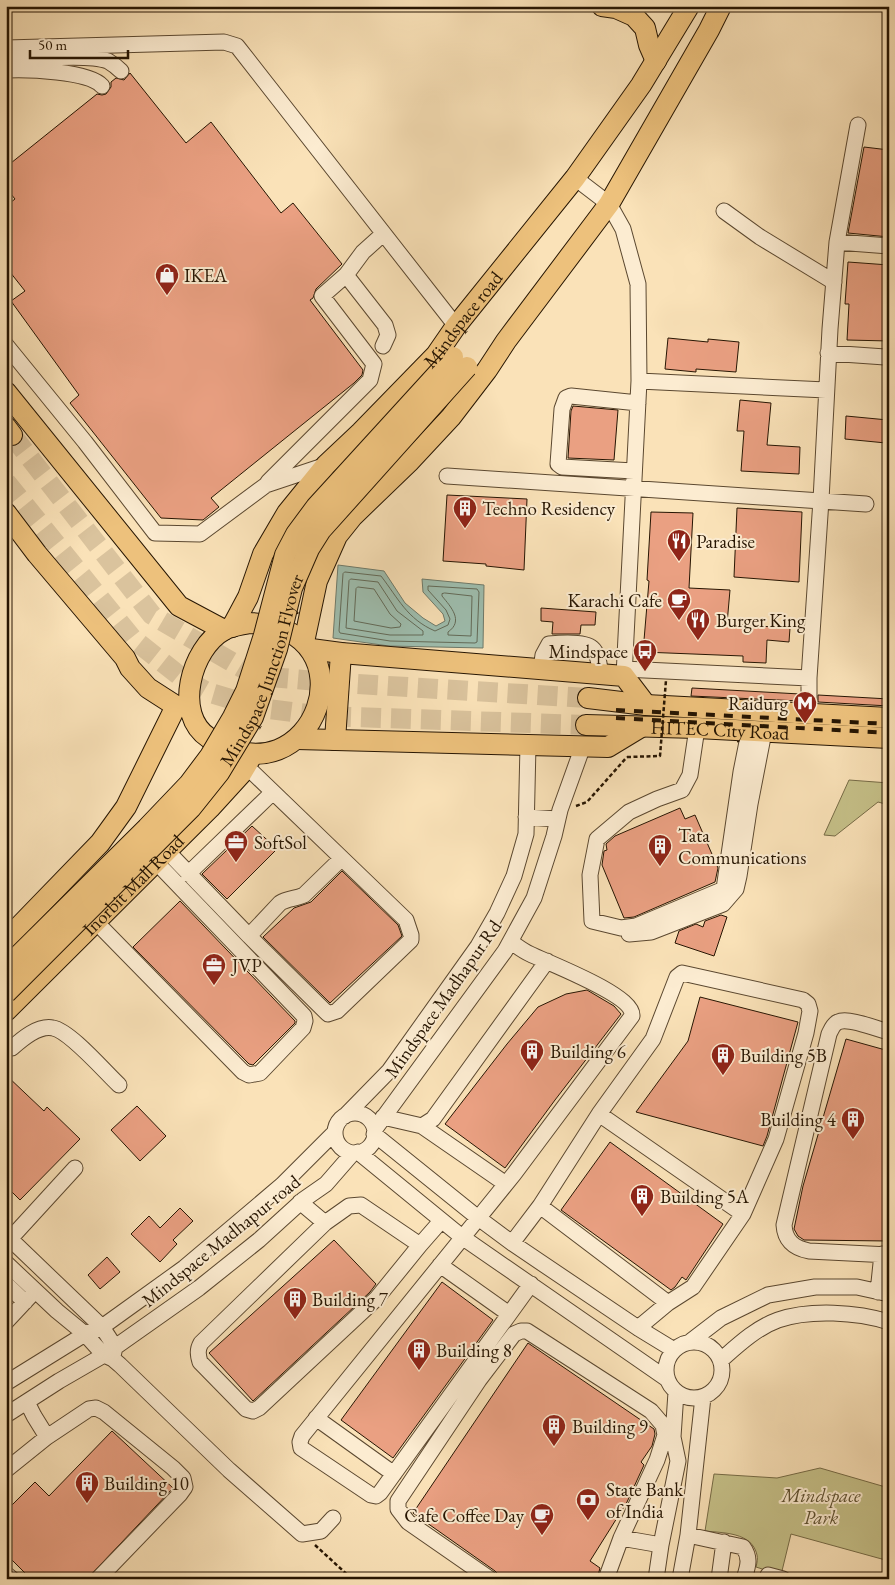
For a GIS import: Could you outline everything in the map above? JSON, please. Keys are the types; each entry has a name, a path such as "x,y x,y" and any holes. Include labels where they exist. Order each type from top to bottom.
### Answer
{"main road":[{"path":"602,6 616,8 634,16 644,28 656,61"},
{"name":"Mindspace road","path":"228,629 248,597 263,554 287,512 326,465 361,432 436,354 460,321 575,178 641,86 689,6"},
{"path":"308,646 317,581 337,536 353,516 451,417 609,204 721,6"},
{"path":"709,30 722,25 737,6"},
{"name":"Mindspace Junction Flyover","path":"6,993 191,808 219,773 253,717 277,649 292,588 309,548 321,530 460,362 460,321"},
{"name":"Mindspace Junction Flyover","path":"6,968 147,828 189,784 210,756 246,691 264,635 285,555 296,534 316,507 460,362 506,341"},
{"path":"6,392 178,606 228,629"},
{"path":"6,513 37,554 125,658 137,659 173,690 185,702 196,724 205,735 222,747 239,752 249,760 284,747 297,739 309,727 316,712 321,697 321,681 308,646 296,634 267,623 249,623 228,629 202,651 194,669 185,702 126,807 100,843 10,937 47,971"},
{"path":"308,646 341,653 601,674 624,672 646,705"},
{"path":"335,740 341,653"},
{"name":"HITEC City Road","path":"588,698 646,705 889,718"},
{"name":"HITEC City Road","path":"586,725 697,728 889,738"},
{"path":"297,739 608,747 641,727"},
{"name":"Inorbit Mall Road","path":"6,1011 210,808 241,774 249,760"}],"street":[{"path":"6,48 224,42 237,46 383,234 460,321"},
{"path":"6,61 39,58 85,58 107,61 115,65 120,71"},
{"path":"6,70 56,72 86,77 98,81 102,86"},
{"path":"808,714 828,353 837,242 858,125"},
{"path":"575,178 609,204 623,229 638,284 639,381 624,672 809,678"},
{"path":"724,211 760,237 834,282"},
{"path":"6,345 85,442 155,533 200,534 266,485 370,380 374,364 322,296 346,275 363,252 383,234"},
{"path":"837,242 889,246"},
{"path":"346,275 385,325 388,336 383,346"},
{"path":"828,353 884,357"},
{"path":"639,381 826,390"},
{"path":"634,471 562,467 558,464 562,408 566,398 572,396 638,403"},
{"path":"266,485 326,465"},
{"path":"447,476 866,504"},
{"path":"541,669 549,644 585,644 593,648 597,655 601,674"},
{"path":"697,728 690,771 682,790 629,812 597,840 590,875 592,921 595,927 618,933 651,932 724,904 736,889 739,876 750,804 757,732"},
{"path":"592,921 621,928 636,926 724,889 741,772 757,732"},
{"path":"377,1127 373,1141 365,1151 356,1153 346,1151 336,1139 335,1132 338,1122 389,1071 478,946 498,913 516,870 526,834 528,745"},
{"name":"Mindspace Madhapur Rd","path":"377,1127 505,951 534,898 583,746"},
{"path":"161,856 188,874 328,1014 337,1011 411,940 412,935 406,920 273,792 249,760"},
{"path":"188,874 273,792"},
{"path":"526,817 558,819"},
{"path":"96,922 243,1072 249,1075 260,1072 303,1028 304,1016 161,856"},
{"path":"249,936 280,903 286,899 298,898 304,894 341,858"},
{"path":"516,870 542,873"},
{"path":"510,942 527,953 608,990 630,1007 633,1012 632,1016 506,1184 477,1217 302,1436 300,1448 376,1496 394,1474 531,1284"},
{"path":"377,1127 422,1126 433,1119 546,962"},
{"path":"512,1243 540,1206 599,1114 652,1039 677,977 682,973 803,1000 808,1004 810,1011 806,1034 776,1138 743,1214 693,1287 668,1303 638,1328"},
{"path":"691,1342 721,1318 768,1295 815,1287 857,1287 883,1293 885,1254 799,1249 790,1243 785,1236 784,1225 829,1034 834,1024 847,1020 889,1032"},
{"path":"6,1047 12,1048 34,1032 52,1028 65,1033 119,1085"},
{"path":"346,1116 354,1113 363,1115 477,1217 512,1243 674,1350"},
{"path":"599,1114 743,1214"},
{"path":"422,1126 506,1184"},
{"name":"Mindspace Madhapur road","path":"6,1383 85,1334 102,1327 184,1268 282,1186 335,1132"},
{"path":"356,1153 462,1238 531,1284 644,1365 672,1386 689,1398 703,1397 713,1392 720,1382 721,1360 714,1349 704,1343 691,1342 682,1344 674,1350 666,1364 672,1386 673,1436 678,1461 656,1579"},
{"name":"Mindspace Madhapur road","path":"6,1415 111,1354 200,1288 300,1202 326,1184 356,1153"},
{"path":"75,1168 8,1237 102,1327 111,1354"},
{"path":"300,1202 325,1223"},
{"path":"420,1245 360,1205 349,1206 325,1223 201,1343 198,1348 200,1362 246,1409 253,1411 259,1408 377,1298 441,1221"},
{"path":"540,1206 668,1303"},
{"path":"6,1263 35,1291 111,1354 229,1470 302,1534 321,1531 333,1518"},
{"path":"440,1265 506,1318 514,1334"},
{"path":"6,1284 25,1302"},
{"path":"6,1322 35,1291"},
{"path":"721,1360 750,1335 777,1321 798,1315 826,1313 876,1318 889,1322"},
{"path":"490,1579 408,1522 398,1508 398,1501 468,1396 514,1334 521,1331 527,1331 651,1411 662,1425 665,1434 657,1460 621,1538 606,1579"},
{"path":"680,1579 688,1535 703,1397"},
{"path":"27,1402 47,1437"},
{"path":"6,1470 47,1437 89,1409 96,1408 104,1412 183,1478 185,1487 180,1494 98,1579"},
{"path":"316,1418 394,1474"},
{"path":"657,1460 678,1461"},
{"path":"688,1535 743,1547 749,1561 744,1579"},
{"path":"621,1538 661,1545"},
{"path":"719,1579 724,1542"},
{"path":"6,1574 12,1579"}],"path":[{"path":"587,802 627,756 660,756 666,680"},
{"path":"302,1534 352,1579"}],"green space":[{"path":"849,780 889,783 889,805 878,802 835,836 824,835"},
{"name":"Mindspace Park","path":"820,1468 889,1488 889,1561 791,1534 781,1575 756,1567 757,1556 754,1547 743,1538 728,1533 705,1531 714,1474 777,1478"}],"water":[{"path":"338,565 384,571 405,603 436,626 445,621 443,614 423,592 422,579 484,585 483,648 389,646 333,638"}],"building":[{"name":"IKEA","path":"130,73 186,143 211,122 281,213 293,203 342,264 316,289 313,298 310,300 363,370 362,375 354,383 211,498 219,507 203,520 161,518 70,403 79,395 11,301 25,291 6,267 6,206 15,199 6,188 6,167 97,94 106,94 111,87 111,82 116,78 124,80"},
{"path":"864,147 889,150 889,237 848,233"},
{"path":"848,262 889,265 889,341 847,340 849,304 845,304"},
{"path":"668,338 708,342 708,339 739,342 736,372 696,369 696,372 665,369"},
{"path":"740,400 771,403 767,445 800,447 799,474 741,471 744,431 737,431"},
{"path":"573,406 618,410 614,460 568,458 571,411"},
{"path":"846,416 888,420 886,443 845,439"},
{"path":"447,495 527,499 524,570 486,566 486,564 443,561"},
{"path":"737,508 802,512 799,582 734,577"},
{"path":"651,512 693,513 689,588 730,590 727,624 790,628 789,642 767,640 766,663 743,662 743,656 643,652 649,581 647,580"},
{"path":"541,608 596,612 595,625 581,625 580,634 552,634 553,622 541,621"},
{"path":"692,688 800,694 800,701 691,696"},
{"path":"818,695 889,699 889,706 818,702"},
{"name":"Tata Communications","path":"680,808 685,819 695,815 718,868 715,882 634,917 624,918 602,865 604,851 607,850 606,844 615,836"},
{"name":"SoftSol","path":"252,826 277,849 227,899 202,874"},
{"path":"342,871 398,925 402,936 330,1003 263,937 294,908 311,902"},
{"name":"JVP","path":"180,901 295,1021 253,1065 249,1064 133,947"},
{"path":"721,915 727,917 714,956 675,943 679,931 696,924 703,927 705,921"},
{"name":"Building 6","path":"587,990 614,1006 621,1014 505,1168 445,1124 538,1007 566,994"},
{"name":"Building 5B","path":"700,997 798,1022 763,1146 636,1112 688,1041"},
{"name":"Building 4","path":"846,1039 889,1051 888,1241 804,1240 798,1236 794,1229 803,1186"},
{"path":"6,1075 44,1111 47,1107 80,1139 20,1200 6,1186"},
{"path":"137,1106 166,1136 140,1161 111,1130"},
{"name":"Building 5A","path":"610,1142 723,1224 686,1280 682,1277 671,1290 561,1210"},
{"path":"180,1208 193,1221 173,1240 177,1244 160,1262 131,1234 149,1216 160,1228"},
{"name":"Building 7","path":"334,1240 376,1284 370,1292 253,1401 209,1353"},
{"path":"107,1257 120,1272 100,1289 88,1275"},
{"name":"Building 8","path":"442,1282 493,1320 393,1458 341,1420"},
{"name":"Building 9","path":"528,1343 654,1429 655,1434 652,1446 641,1462 644,1465 627,1502 590,1561 600,1568 597,1579 503,1579 495,1571 413,1513"},
{"name":"Building 10","path":"112,1431 173,1488 87,1579 31,1579 6,1554 6,1511 35,1482 49,1496"}],"tunnel":[{"path":"12,435 152,615 242,668 270,677 588,698"},
{"path":"6,482 132,638 181,677 207,692 261,708 324,716 586,725"}],"railway":[{"path":"616,710 889,724"},
{"path":"616,718 889,733"}],"place":[{"name":"IKEA","path":"167,296"},
{"name":"Techno Residency","path":"465,529"},
{"name":"Paradise","path":"679,562"},
{"name":"Karachi Cafe","path":"679,621"},
{"name":"Burger King","path":"698,641"},
{"name":"Mindspace","path":"645,672"},
{"name":"Raidurg","path":"805,724"},
{"name":"SoftSol","path":"236,863"},
{"name":"Tata Communications","path":"660,867"},
{"name":"JVP","path":"214,986"},
{"name":"Building 6","path":"532,1072"},
{"name":"Building 5B","path":"723,1076"},
{"name":"Building 4","path":"853,1140"},
{"name":"Building 5A","path":"642,1217"},
{"name":"Building 7","path":"295,1320"},
{"name":"Building 8","path":"419,1371"},
{"name":"Building 9","path":"554,1447"},
{"name":"Building 10","path":"87,1504"},
{"name":"State Bank of India","path":"588,1521"},
{"name":"Cafe Coffee Day","path":"542,1536"}]}
